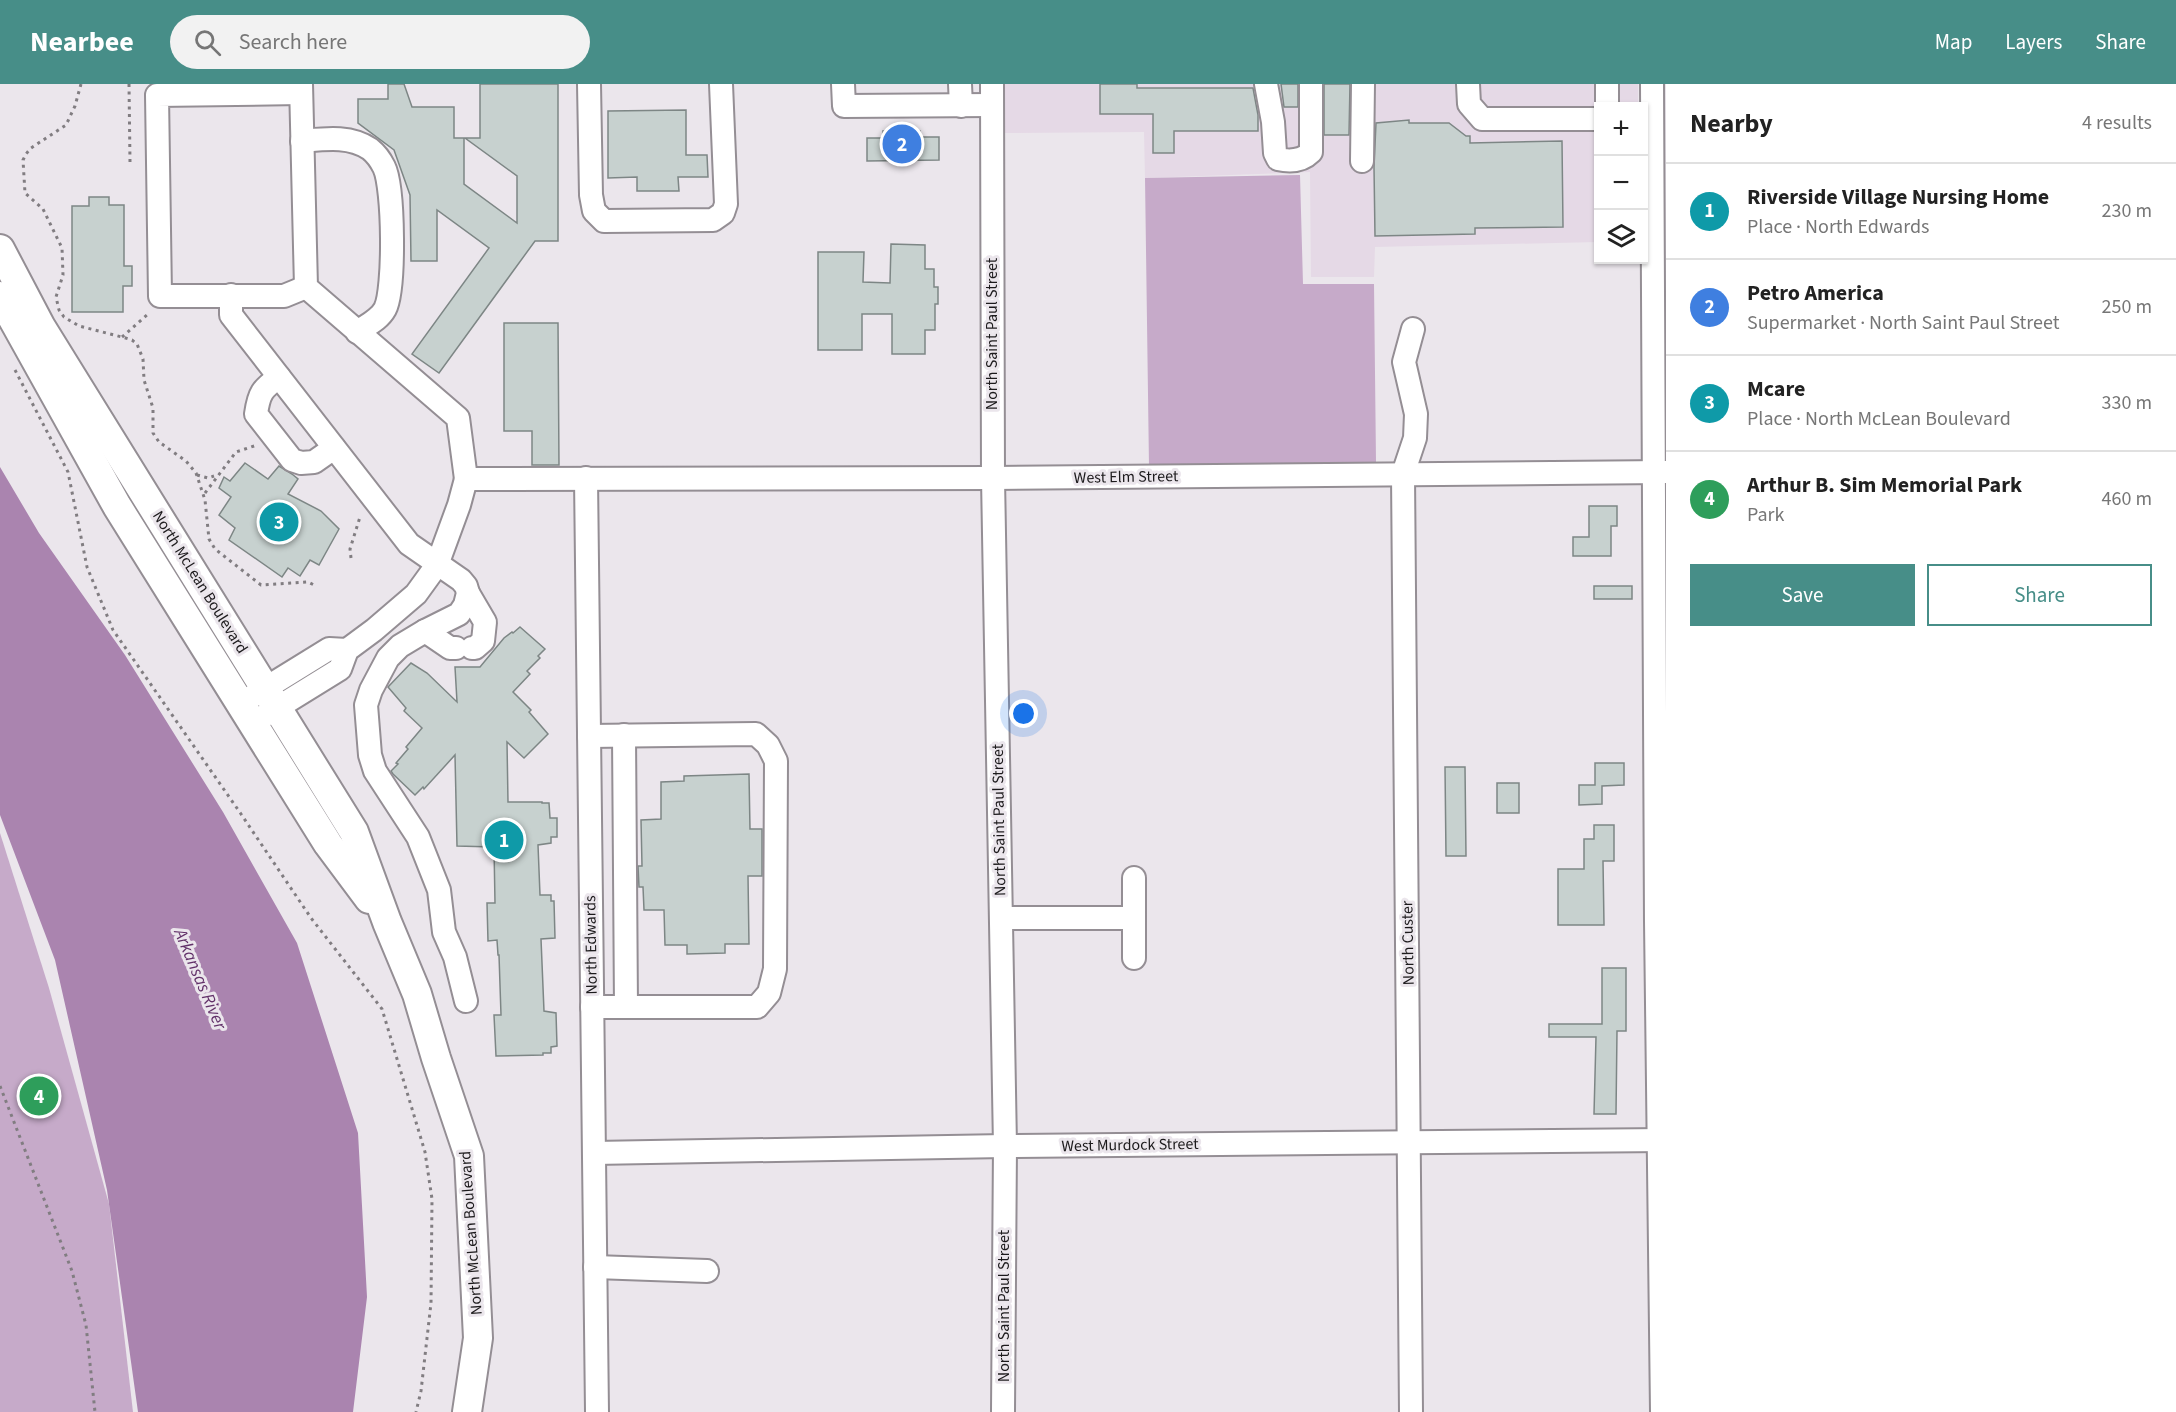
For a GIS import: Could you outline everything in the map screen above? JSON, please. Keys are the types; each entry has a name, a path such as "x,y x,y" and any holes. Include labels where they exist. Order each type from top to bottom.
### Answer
{"main road":[{"name":"North McLean Boulevard","path":"0,249 41,327 354,832 387,922 417,994 469,1156 478,1338 467,1412"},
{"name":"North McLean Boulevard","path":"0,296 117,506 328,844 387,922"}],"street":[{"path":"589,84 591,195 594,211 604,221 637,221 713,220 723,213 726,204 721,84"},
{"path":"843,84 844,106 961,95 992,95"},
{"path":"1266,84 1273,122 1275,153 1278,159 1287,161 1298,160 1311,152 1311,84"},
{"path":"1362,161 1363,84"},
{"path":"1468,84 1468,104 1482,119 1594,119"},
{"path":"1607,84 1607,102"},
{"path":"1652,84 1648,119 1659,187 1648,216 1660,472 1662,1412"},
{"path":"246,713 272,698 340,669 347,650 416,594 438,565 466,479 458,418 306,287 301,89 157,95 160,296 284,296 306,287"},
{"name":"North Saint Paul Street","path":"992,95 993,478 1005,1146 1004,1412"},
{"path":"302,141 348,140 370,149 385,168 391,204 388,303 379,317 357,332"},
{"path":"231,295 231,315 334,448 409,544 466,586 485,622 483,641 475,648 450,648 425,631"},
{"path":"1403,474 1416,438 1416,414 1404,362 1413,329"},
{"path":"279,377 266,386 258,397 256,414 292,460 302,463 314,462 334,448"},
{"name":"West Elm Street","path":"466,479 993,478 1660,472"},
{"name":"North Custer","path":"1403,474 1411,1412"},
{"name":"North Edwards","path":"586,478 597,1412"},
{"path":"466,1001 455,957 444,932 439,890 418,837 375,771 370,755 366,705 380,668 388,658 400,646 459,614 465,605 468,593"},
{"path":"589,736 756,734 768,745 776,761 775,969 769,993 757,1007 592,1007"},
{"path":"624,735 626,1007"},
{"path":"1134,878 1134,958"},
{"path":"1001,918 1134,918"},
{"name":"West Murdock Street","path":"594,1153 1005,1146 1662,1140"},
{"path":"595,1268 707,1271"}],"path":[{"path":"81,84 75,106 66,125 31,148 23,160 24,187 28,197 43,209 62,248 63,275 56,302 59,310 64,317 79,326 132,340 141,351 144,380 153,408 153,433 159,442 186,461 197,475 204,494 209,539 215,549 261,585 308,582 314,585"},
{"path":"129,84 129,162"},
{"path":"122,337 147,315"},
{"path":"10,361 68,472 87,567 113,630 311,918 382,1009 425,1152 432,1199 431,1303 421,1391 416,1412"},
{"path":"204,494 236,452 250,449 262,442"},
{"path":"197,475 208,478 216,476"},
{"path":"351,558 350,549 360,517"},
{"path":"0,1086 72,1271 86,1325 94,1412"}],"shaded area":[{"path":"1005,84 1638,84 1638,102 1594,102 1594,242 1375,247 1374,277 1311,277 1310,172 1145,178 1144,132 1004,133"},
{"path":"1300,175 1303,284 1374,284 1376,462 1149,466 1145,178"},
{"path":"0,833 49,988 109,1204 133,1412 0,1412"}],"water":[{"name":"Arkansas River","path":"0,467 39,533 125,655 223,812 297,943 358,1133 367,1297 353,1412 138,1412 107,1190 55,960 0,815"}],"building":[{"path":"388,84 404,84 412,107 454,107 454,138 464,138 464,184 517,223 517,176 465,138 480,138 480,84 558,84 558,241 535,241 439,373 412,354 489,248 437,210 437,261 411,261 410,195 394,150 358,123 358,99 388,99"},
{"path":"1100,84 1137,84 1137,88 1253,88 1258,115 1258,131 1174,131 1174,153 1153,153 1153,114 1100,114"},
{"path":"1281,84 1298,84 1298,107 1284,107"},
{"path":"1324,84 1350,84 1349,135 1324,135"},
{"path":"686,110 686,155 707,155 708,177 678,177 679,191 637,191 637,177 608,178 608,111"},
{"path":"1409,120 1409,123 1449,123 1466,136 1470,136 1470,143 1562,141 1563,227 1475,228 1475,234 1375,236 1376,123"},
{"path":"883,131 920,131 920,137 939,137 939,160 867,161 867,138 883,138"},
{"path":"89,197 109,197 109,205 124,205 124,266 132,266 132,286 123,286 123,312 72,312 72,206 89,206"},
{"path":"891,244 925,245 925,269 934,269 934,287 938,287 938,304 935,304 935,330 925,330 925,354 892,354 892,314 862,314 862,350 818,350 818,252 864,252 863,282 890,283"},
{"path":"504,323 558,323 559,465 532,465 532,431 504,431"},
{"path":"245,463 268,479 279,466 292,474 298,479 288,494 321,511 339,529 319,565 310,560 300,576 288,568 282,577 229,540 235,528 219,515 231,497 219,488 224,477 230,481"},
{"path":"1589,506 1617,506 1617,526 1611,526 1611,556 1573,556 1573,537 1589,537"},
{"path":"1594,586 1632,586 1632,599 1594,599"},
{"path":"520,627 545,649 538,656 540,658 527,671 530,674 513,692 531,710 529,712 548,734 524,758 507,742 508,802 549,803 550,818 557,818 557,837 551,837 551,843 538,845 540,895 551,895 551,901 554,901 555,938 541,939 544,1011 556,1013 557,1046 551,1047 551,1053 543,1053 543,1055 496,1056 494,1015 501,1015 499,955 497,940 488,941 487,903 495,903 494,847 457,846 455,755 424,789 423,787 415,795 391,771 408,749 406,747 422,728 404,711 406,708 388,687 411,663 427,673 457,702 455,667 480,667 504,638"},
{"path":"1595,763 1624,763 1624,785 1602,786 1602,804 1579,805 1579,785 1595,785"},
{"path":"1445,767 1465,767 1466,856 1446,856"},
{"path":"749,774 750,829 762,829 762,876 748,876 749,944 725,944 725,953 687,954 687,945 665,945 664,910 644,910 643,887 639,887 638,866 642,866 641,820 661,819 661,782 684,781 684,776"},
{"path":"1497,783 1519,783 1519,813 1497,813"},
{"path":"1594,825 1614,825 1614,861 1603,861 1604,925 1558,925 1558,869 1584,869 1584,839 1594,839"},
{"path":"1602,968 1626,968 1626,1031 1617,1031 1616,1114 1594,1114 1596,1037 1549,1037 1549,1024 1602,1024"}],"place":[{"name":"Petro America","path":"902,144"},
{"name":"Mcare","path":"279,522"},
{"name":"Riverside Village Nursing Home","path":"504,840"},
{"name":"Arthur B. Sim Memorial Park","path":"39,1096"}]}
